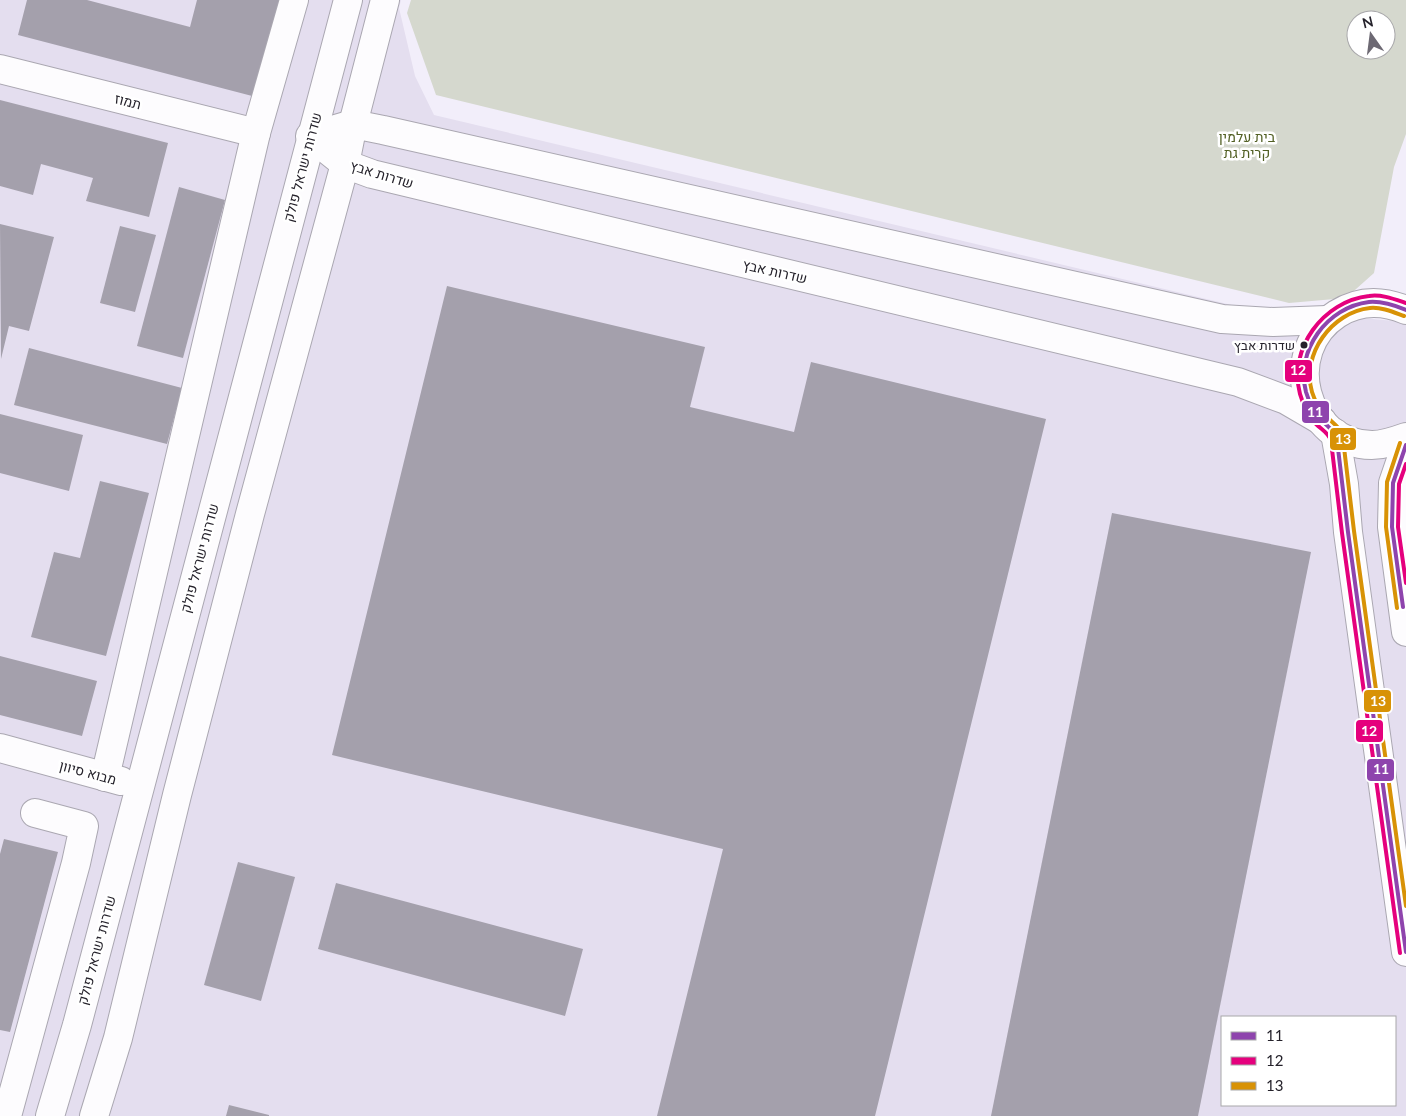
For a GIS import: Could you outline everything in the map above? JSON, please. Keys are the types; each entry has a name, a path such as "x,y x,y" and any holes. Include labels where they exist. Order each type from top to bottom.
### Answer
{"street":[{"path":"105,777 256,134 294,0"},
{"name":"שדרות ישראל פולק","path":"50,1116 77,1025 310,136 348,0"},
{"path":"94,1116 118,1038 177,795 345,164 353,124 386,0"},
{"name":"תמוז","path":"0,70 256,134"},
{"path":"363,88 366,110 383,130"},
{"path":"310,136 353,124 1222,319 1272,322 1327,320"},
{"name":"שדרות אבץ","path":"310,136 345,164 382,176 1238,382 1286,400 1352,441 1372,445 1391,443 1406,438"},
{"path":"1406,310 1392,304 1369,302 1346,308 1327,320 1313,338 1305,358 1304,381 1309,402 1328,427 1344,484 1348,532 1406,952"},
{"path":"1406,445 1393,483 1392,527 1406,632"},
{"name":"מבוא סיוון","path":"0,748 177,795"},
{"path":"7,1116 76,863 84,826 35,813"}],"shaded area":[{"path":"0,0 401,0 399,8 415,76 434,115 1240,307 1406,322 1406,1116 0,1116"}],"green space":[{"name":"בית עלמין קרית גת","path":"411,0 1406,0 1406,134 1394,167 1374,273 1346,298 1289,303 436,95 407,13"}],"building":[{"path":"27,0 87,0 190,27 197,0 281,0 256,97 18,35"},
{"path":"0,100 168,143 149,217 86,201 93,178 41,164 33,195 0,186"},
{"path":"179,187 225,200 183,358 137,346"},
{"path":"0,224 54,237 29,331 9,326 1,359"},
{"path":"120,226 156,235 135,312 100,303"},
{"path":"447,286 705,347 690,407 794,432 811,362 1046,419 875,1116 657,1116 723,849 332,755"},
{"path":"29,348 182,388 167,444 14,405"},
{"path":"0,414 83,435 69,491 0,473"},
{"path":"100,481 149,493 106,656 31,637 54,552 80,558"},
{"path":"1112,513 1311,552 1198,1116 991,1116"},
{"path":"0,656 97,681 82,736 0,715"},
{"path":"4,839 58,852 10,1032 0,1030 0,854"},
{"path":"238,862 295,877 261,1001 204,985"},
{"path":"336,883 583,949 565,1016 318,949"},
{"path":"229,1105 269,1115 269,1116 226,1116"}],"transit line":[{"name":"12","path":"1400,953 1331,441 1329,436 1316,424 1306,410 1300,394 1298,377 1299,360 1304,345 1324,317 1337,307 1352,300 1369,296 1388,297 1406,303"},
{"name":"11","path":"1406,310 1388,304 1369,302 1340,312 1328,322 1310,347 1305,361 1304,377 1306,392 1312,407 1333,431 1337,440 1406,952"},
{"name":"13","path":"1404,316 1392,311 1370,308 1356,311 1343,317 1332,326 1315,350 1311,363 1310,378 1312,392 1317,403 1325,415 1339,429 1343,439 1406,906"},
{"name":"13","path":"1397,608 1386,527 1387,482 1400,443"},
{"name":"11","path":"1403,607 1392,527 1393,483 1406,445"},
{"name":"12","path":"1406,464 1399,484 1398,527 1406,583"}],"place":[{"name":"שדרות אבץ","path":"1304,345"}]}
